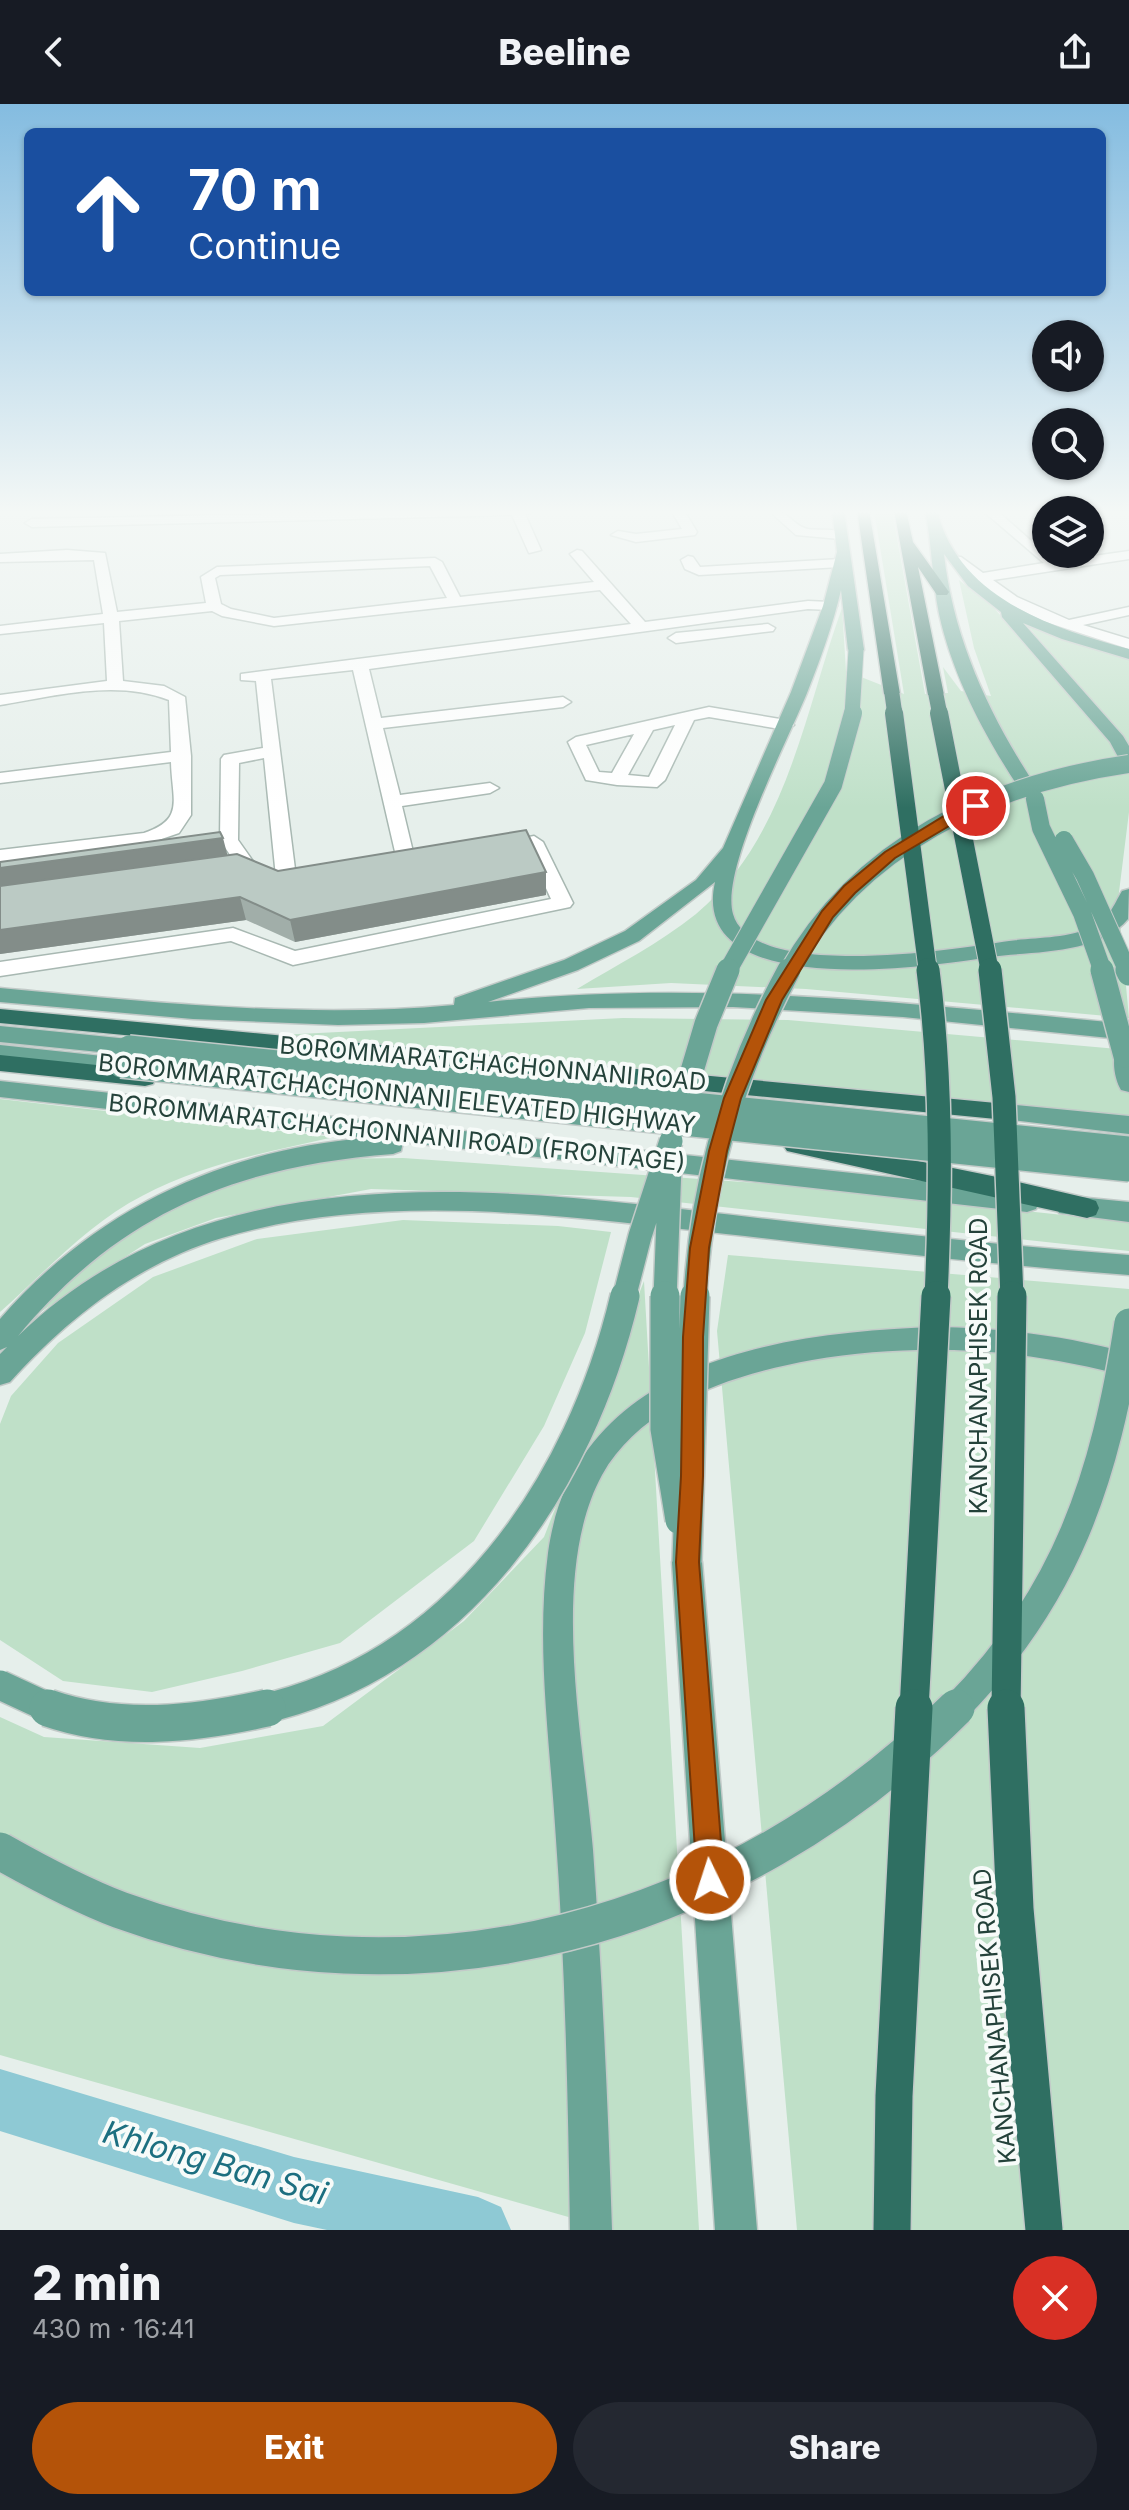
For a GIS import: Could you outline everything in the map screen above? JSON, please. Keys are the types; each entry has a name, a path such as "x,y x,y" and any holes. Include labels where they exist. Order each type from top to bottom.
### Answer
{"highway":[{"name":"KANCHANAPHISEK ROAD","path":"879,609 935,1025 940,1213 894,2096 892,2230"},
{"name":"KANCHANAPHISEK ROAD","path":"919,609 993,987 1004,1097 1012,1283 1006,1720 1015,1909 1044,2230"},
{"name":"BOROMMARATCHACHONNANI ROAD","path":"0,1016 996,1111"},
{"name":"BOROMMARATCHACHONNANI ROAD","path":"0,1063 999,1166"},
{"path":"795,1145 992,1185 1087,1208"}],"main road":[{"path":"829,609 786,725 732,850 721,903 722,915 738,935 760,948 785,956 826,961 902,961 1050,942 1103,930 1119,919 1129,895"},
{"path":"0,1685 54,1709 108,1722 179,1724 297,1703 348,1682 407,1646 456,1608 528,1526 576,1441 611,1349 640,1237 706,1024 733,958 833,785 852,723 856,650 850,609"},
{"path":"947,609 961,657 992,731 1085,876 1129,974"},
{"path":"687,1562 692,1476 693,1337 699,1248 709,1189 733,1098 774,1000 827,914 870,871 900,848 949,819 1004,795 1049,780 1129,763 1097,717 1003,609"},
{"path":"1008,609 1082,641 1129,654"},
{"path":"1035,799 1041,828 1070,885 1098,956 1114,1009 1129,1084"},
{"path":"431,1015 571,965 632,936 703,884 732,850"},
{"path":"0,995 282,1017 431,1015 554,1003 738,1000 856,1007 1129,1032"},
{"name":"BOROMMARATCHACHONNANI ELEVATED HIGHWAY","path":"0,1034 1129,1148"},
{"name":"BOROMMARATCHACHONNANI ELEVATED HIGHWAY","path":"0,1053 1129,1170"},
{"name":"BOROMMARATCHACHONNANI ROAD (FRONTAGE)","path":"0,1089 1129,1212"},
{"name":"BOROMMARATCHACHONNANI ROAD","path":"996,1111 1129,1125"},
{"path":"671,1141 665,1263 665,1429 687,1562 736,2230"},
{"path":"0,1338 52,1280 97,1243 146,1211 215,1178 291,1156 347,1147 496,1143"},
{"name":"BOROMMARATCHACHONNANI ROAD","path":"999,1166 1129,1179"},
{"path":"0,1373 72,1304 120,1271 154,1253 248,1222 383,1203 563,1206 1129,1265"},
{"path":"0,1851 33,1872 162,1924 236,1944 311,1955 419,1957 508,1947 596,1925 663,1900 758,1855 819,1820 884,1774 948,1717 1019,1632 1054,1580 1082,1520 1105,1446 1129,1323"},
{"path":"591,2230 589,2118 575,1840 564,1738 558,1632 567,1534 591,1467 613,1437 642,1412 728,1367 792,1351 907,1338 970,1338 1052,1347 1129,1365"}],"street":[{"path":"109,609 115,684"},
{"path":"0,630 186,609"},
{"path":"222,609 242,617 274,622 390,609"},
{"path":"625,609 641,627"},
{"path":"272,752 230,759 229,840 240,868 295,879 272,752 255,677 775,609"},
{"path":"1032,609 1069,626 1129,644"},
{"path":"1069,626 1081,620 1128,617"},
{"path":"1112,640 1128,617"},
{"path":"667,623 670,643 768,628"},
{"path":"360,665 405,856"},
{"path":"0,700 115,684 160,690 177,697 182,756 182,815 173,829 165,834 0,856"},
{"path":"373,724 563,702"},
{"path":"687,718 656,780 645,783 592,776 576,742 709,712 786,725"},
{"path":"617,780 646,727"},
{"path":"0,778 182,756"},
{"path":"390,802 490,788"},
{"path":"0,969 233,934 293,958 563,903 534,842 472,852"},
{"path":"381,868 427,860"}],"green space":[{"path":"842,609 846,671 904,694 890,609 910,609 925,694 948,693 943,667 961,691 991,696 974,648 965,609 995,609 1118,751 1129,773 1129,812 1118,900 1129,1018 806,989 671,983 577,989 653,944 696,914 727,883 752,849 789,772"},
{"path":"1027,625 1129,655 1129,744"},
{"path":"623,1018 788,1020 1129,1050 1129,1123 258,1036"},
{"path":"0,1099 334,1137 212,1167 142,1196 85,1234 0,1312"},
{"path":"403,1158 771,1184 1129,1222 1129,1251 631,1197 371,1189 216,1218 145,1244 36,1315 91,1258 151,1216 222,1182 319,1159"},
{"path":"403,1220 558,1226 611,1232 585,1333 544,1426 474,1541 340,1643 152,1692 63,1681 0,1640 0,1424 11,1396 58,1343 153,1277 257,1239"},
{"path":"728,1255 1129,1289 1129,2230 797,2230 717,1331"},
{"path":"644,1281 699,2230 614,2230 0,2055 0,1717 44,1737 200,1748 323,1726 464,1621 544,1537"}],"building":[{"path":"526,830 546,872 290,920 240,897 0,930 0,886 237,854 278,871"},
{"path":"220,832 223,838 0,868 0,862"}],"waterway":[{"name":"Khlong Ban Sai","path":"0,2100 294,2190 478,2230"}],"route":[{"path":"710,1880 687,1562 692,1476 693,1337 699,1248 718,1151 749,1054 774,1000 827,914 849,890 890,855 920,835 976,806"}]}
